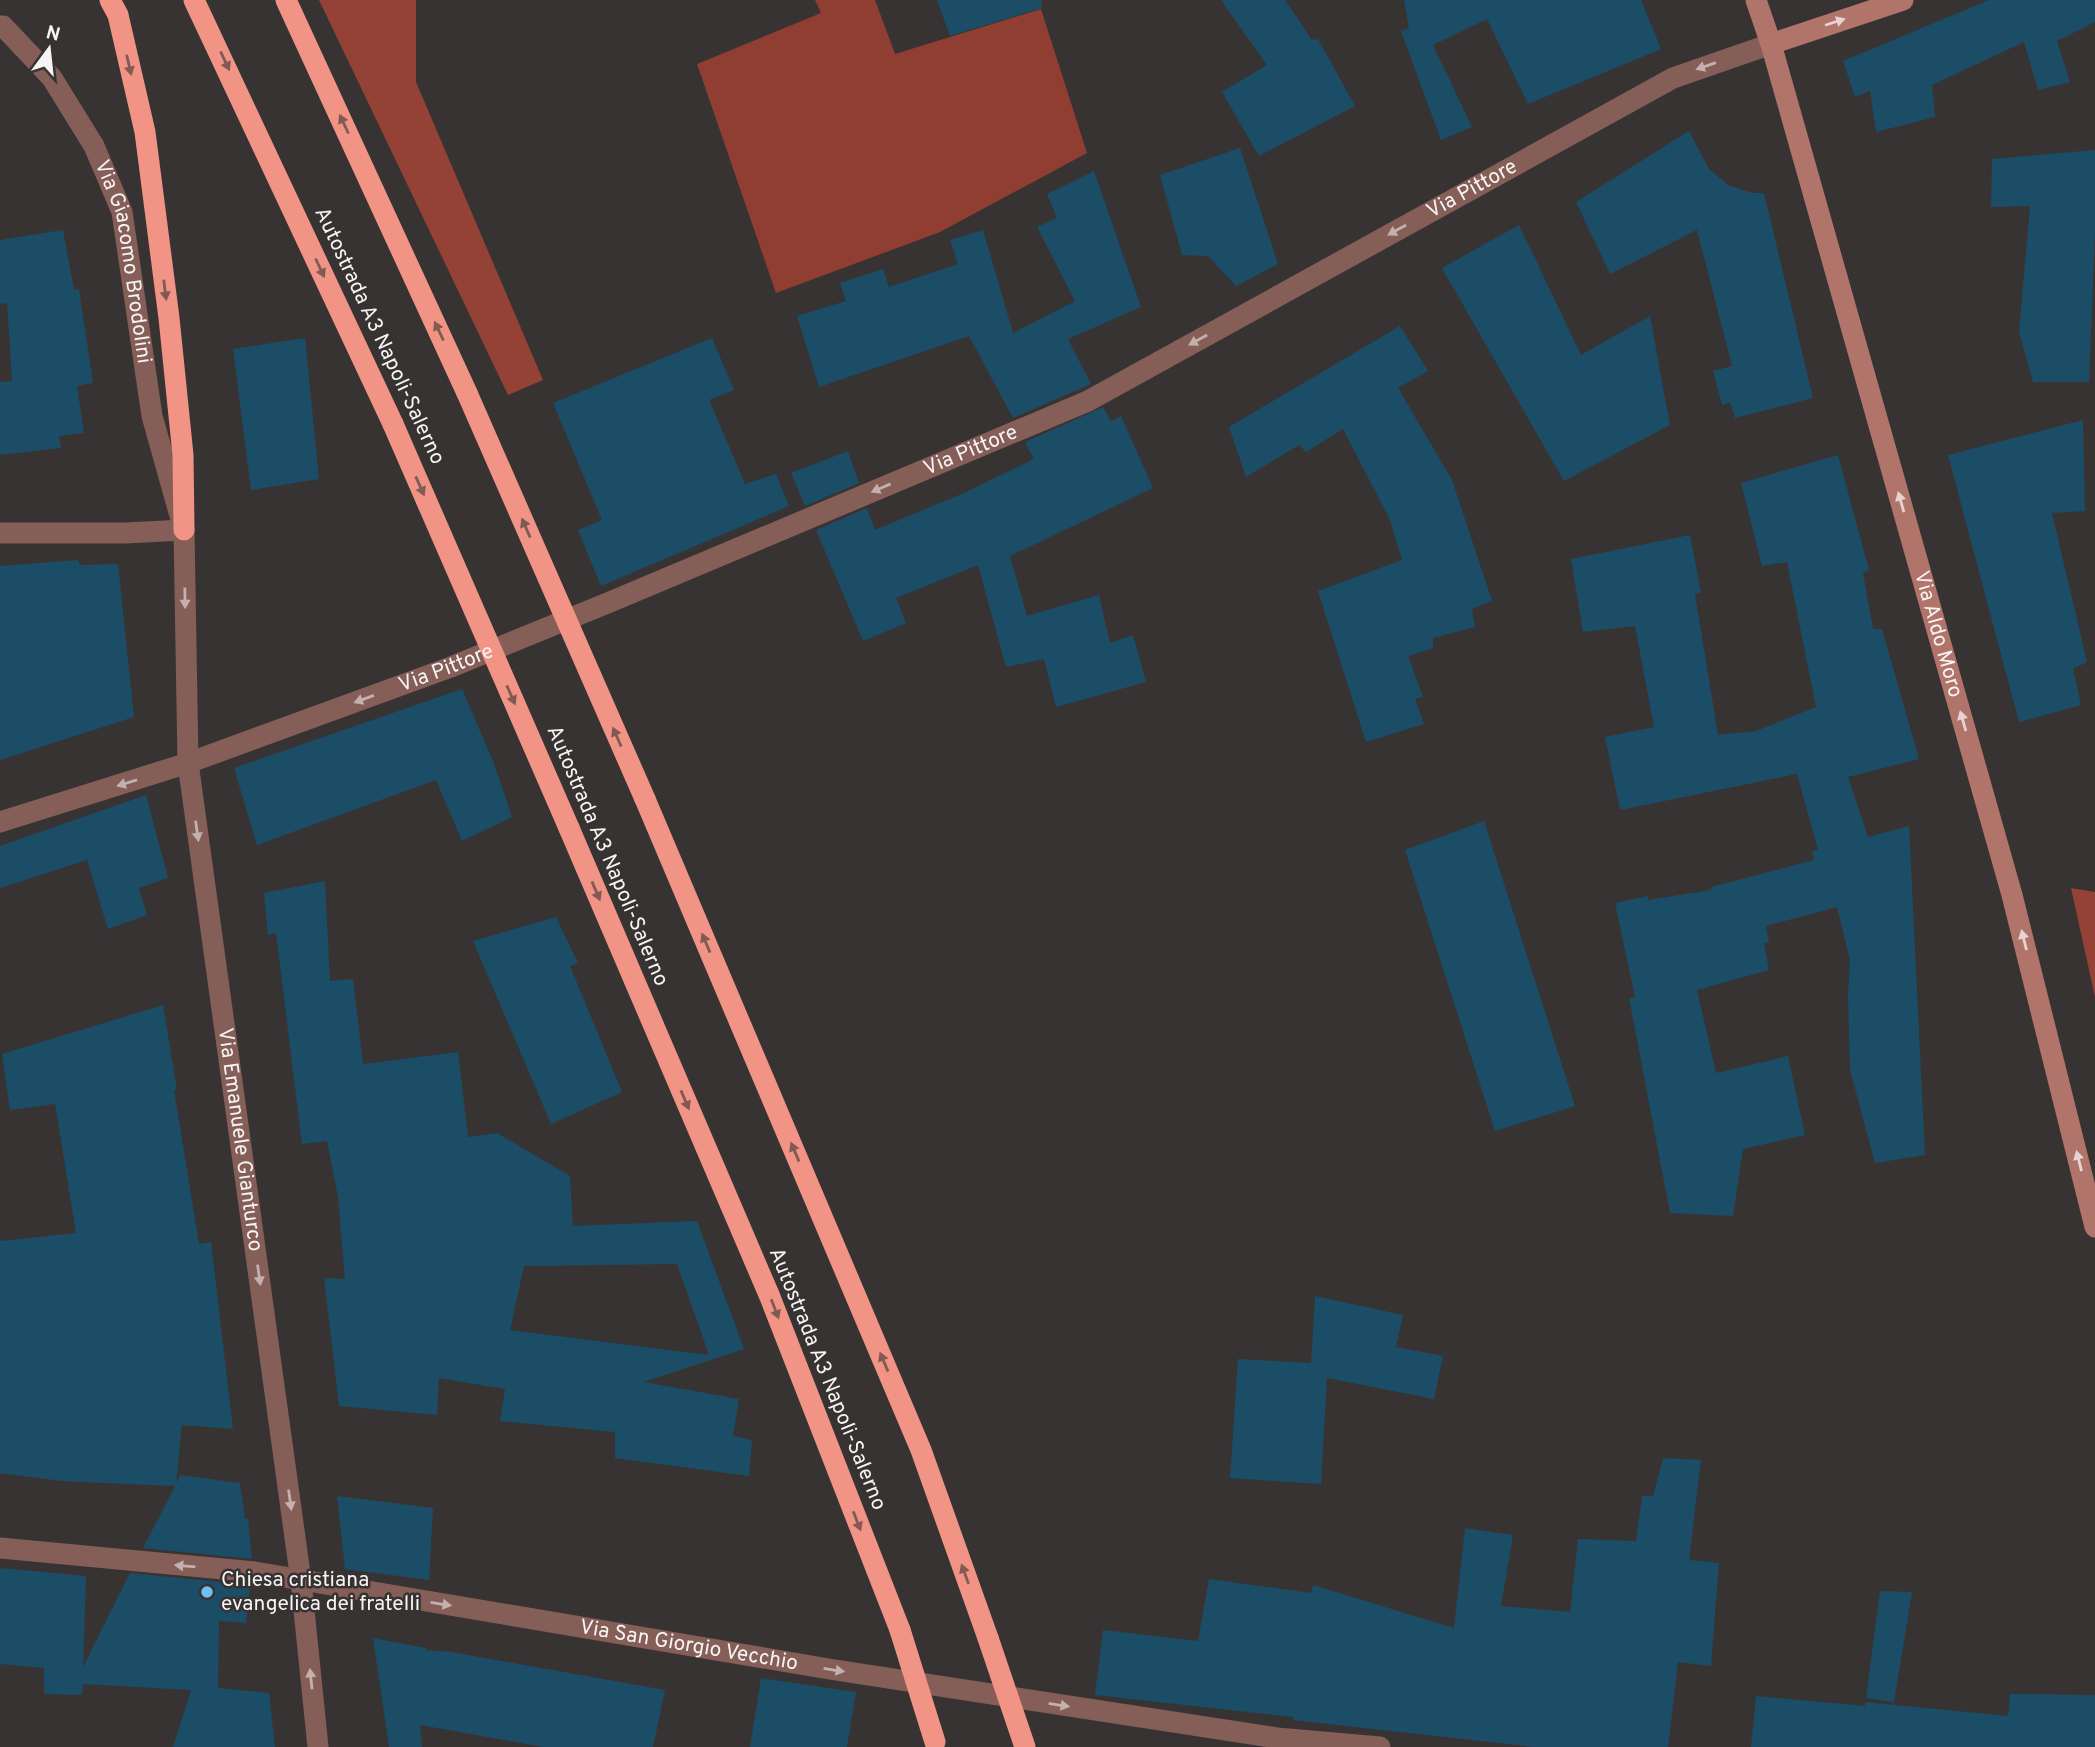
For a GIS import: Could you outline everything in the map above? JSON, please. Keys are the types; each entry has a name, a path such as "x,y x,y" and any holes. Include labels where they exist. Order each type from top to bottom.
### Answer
{"highway":[{"path":"110,0 117,15 145,132 169,318 183,455 184,530"},
{"name":"Autostrada A3 Napoli-Salerno","path":"194,0 393,424 770,1297 900,1630 936,1744"},
{"path":"286,0 467,393 645,799 920,1450 1025,1747"}],"street":[{"name":"Via Aldo Moro","path":"1756,0 1771,44 2012,895 2095,1227"},
{"name":"Via Pittore","path":"0,822 188,764 451,667 1088,401 1673,78 1903,0"},
{"name":"Via Giacomo Brodolini","path":"0,26 3,26 52,78 93,146 122,212 152,416 184,530"},
{"path":"0,533 184,530"},
{"name":"Via Emanuele Gianturco","path":"184,530 188,764 301,1581 317,1747"},
{"name":"Via San Giorgio Vecchio","path":"0,1548 255,1572 829,1669 1264,1736 1380,1747"}],"shaded area":[{"path":"319,0 416,0 416,82 543,380 508,395"},
{"path":"815,0 875,0 895,54 1041,9 1087,153 940,232 776,293 697,64 821,13"},
{"path":"2071,888 2095,892 2095,997"}],"building":[{"path":"937,0 1041,0 1042,8 950,36"},
{"path":"1221,0 1285,0 1312,40 1318,39 1355,106 1259,156 1222,92 1267,65"},
{"path":"1404,0 1641,0 1661,49 1528,104 1487,19 1433,45 1472,127 1441,140 1401,31 1409,28"},
{"path":"1989,0 2095,0 2095,22 2057,41 2070,82 2038,90 2024,42 1932,85 1935,117 1876,132 1870,91 1855,97 1843,61"},
{"path":"1689,131 1709,169 1728,185 1752,193 1764,193 1813,398 1735,418 1730,402 1722,405 1713,371 1732,366 1697,230 1610,274 1576,202"},
{"path":"1240,148 1278,264 1236,286 1208,256 1182,255 1160,175"},
{"path":"2095,150 2095,232 2089,382 2033,382 2019,332 2030,206 1991,207 1992,159"},
{"path":"1094,171 1141,307 1068,339 1091,384 1013,418 969,336 819,387 797,316 846,301 840,283 883,269 889,287 958,264 950,240 983,230 1013,333 1075,301 1037,227 1057,218 1047,194"},
{"path":"1519,225 1581,355 1650,316 1670,425 1564,481 1442,268"},
{"path":"63,230 74,290 79,289 93,383 77,386 84,433 59,436 61,448 0,455 0,382 12,381 7,303 0,304 0,240"},
{"path":"1400,326 1428,371 1398,388 1452,480 1492,601 1472,609 1475,627 1433,638 1433,648 1408,656 1423,697 1415,699 1424,724 1366,742 1318,591 1402,560 1390,520 1343,429 1306,452 1299,445 1246,477 1229,427"},
{"path":"305,338 319,479 251,490 233,349"},
{"path":"712,338 734,390 709,400 745,484 776,474 789,506 601,586 578,530 602,520 553,403"},
{"path":"1103,407 1111,421 1121,416 1153,488 1010,556 1027,616 1099,595 1110,643 1133,635 1146,682 1056,707 1044,659 1006,667 978,565 896,598 906,623 863,641 816,530 867,508 875,530 964,493 1034,459 1025,442"},
{"path":"2083,420 2085,511 2052,513 2087,662 2073,669 2081,705 2019,722 1948,455"},
{"path":"848,451 859,483 805,506 791,473"},
{"path":"1838,455 1869,570 1863,573 1873,629 1882,629 1919,759 1848,777 1868,837 1909,826 1925,1155 1875,1163 1850,1070 1850,960 1837,907 1766,926 1769,942 1764,943 1769,970 1697,990 1716,1073 1788,1056 1805,1135 1743,1149 1733,1216 1670,1213 1629,998 1635,997 1615,903 1648,896 1648,900 1711,890 1711,887 1814,860 1812,851 1818,850 1797,774 1620,810 1605,737 1654,727 1635,626 1583,632 1571,559 1690,535 1701,592 1695,594 1718,735 1756,731 1816,707 1787,562 1762,566 1741,483"},
{"path":"78,560 80,565 118,564 134,717 0,760 0,566"},
{"path":"462,689 493,761 512,817 462,841 436,780 257,845 234,768"},
{"path":"146,795 168,878 139,888 147,915 108,929 87,860 0,888 0,846"},
{"path":"1484,821 1575,1106 1495,1131 1405,850"},
{"path":"325,881 330,981 353,979 363,1064 458,1052 468,1137 497,1133 570,1176 573,1226 697,1221 744,1349 644,1382 739,1399 733,1436 752,1440 749,1476 615,1458 615,1432 500,1421 505,1389 439,1378 437,1415 339,1406 324,1278 345,1279 338,1197 327,1141 302,1144 276,933 268,935 264,893","holes":["677,1264 709,1355 510,1330 524,1266"]},
{"path":"556,917 578,963 570,966 622,1092 551,1124 473,941"},
{"path":"163,1005 199,1244 211,1242 233,1429 182,1425 176,1483 180,1475 240,1483 245,1519 248,1519 252,1559 143,1548 175,1486 61,1481 0,1473 0,1241 76,1233 55,1104 10,1110 2,1054"},
{"path":"1315,1296 1403,1315 1396,1347 1443,1356 1434,1399 1327,1378 1321,1484 1230,1478 1238,1359 1311,1363"},
{"path":"1663,1458 1701,1460 1689,1560 1719,1563 1711,1666 1678,1662 1668,1747 1534,1747 1095,1695 1103,1630 1198,1641 1209,1579 1311,1593 1313,1585 1454,1628 1465,1528 1513,1535 1501,1606 1570,1612 1578,1539 1636,1541 1642,1496 1653,1496"},
{"path":"337,1496 433,1508 429,1580 345,1569"},
{"path":"0,1568 86,1576 83,1667 130,1573 250,1585 246,1623 219,1621 218,1688 269,1693 275,1747 173,1747 191,1690 83,1684 82,1695 44,1694 44,1668 0,1664"},
{"path":"1880,1591 1912,1592 1894,1702 1866,1698"},
{"path":"373,1638 426,1650 451,1652 665,1690 653,1747 543,1747 420,1725 422,1747 389,1747"},
{"path":"761,1678 856,1692 847,1747 750,1747"},
{"path":"2010,1694 2095,1695 2095,1747 1751,1747 1756,1696 1865,1706 1865,1702 2008,1716"}],"place":[{"name":"Chiesa cristiana evangelica dei fratelli","path":"207,1592"}]}
